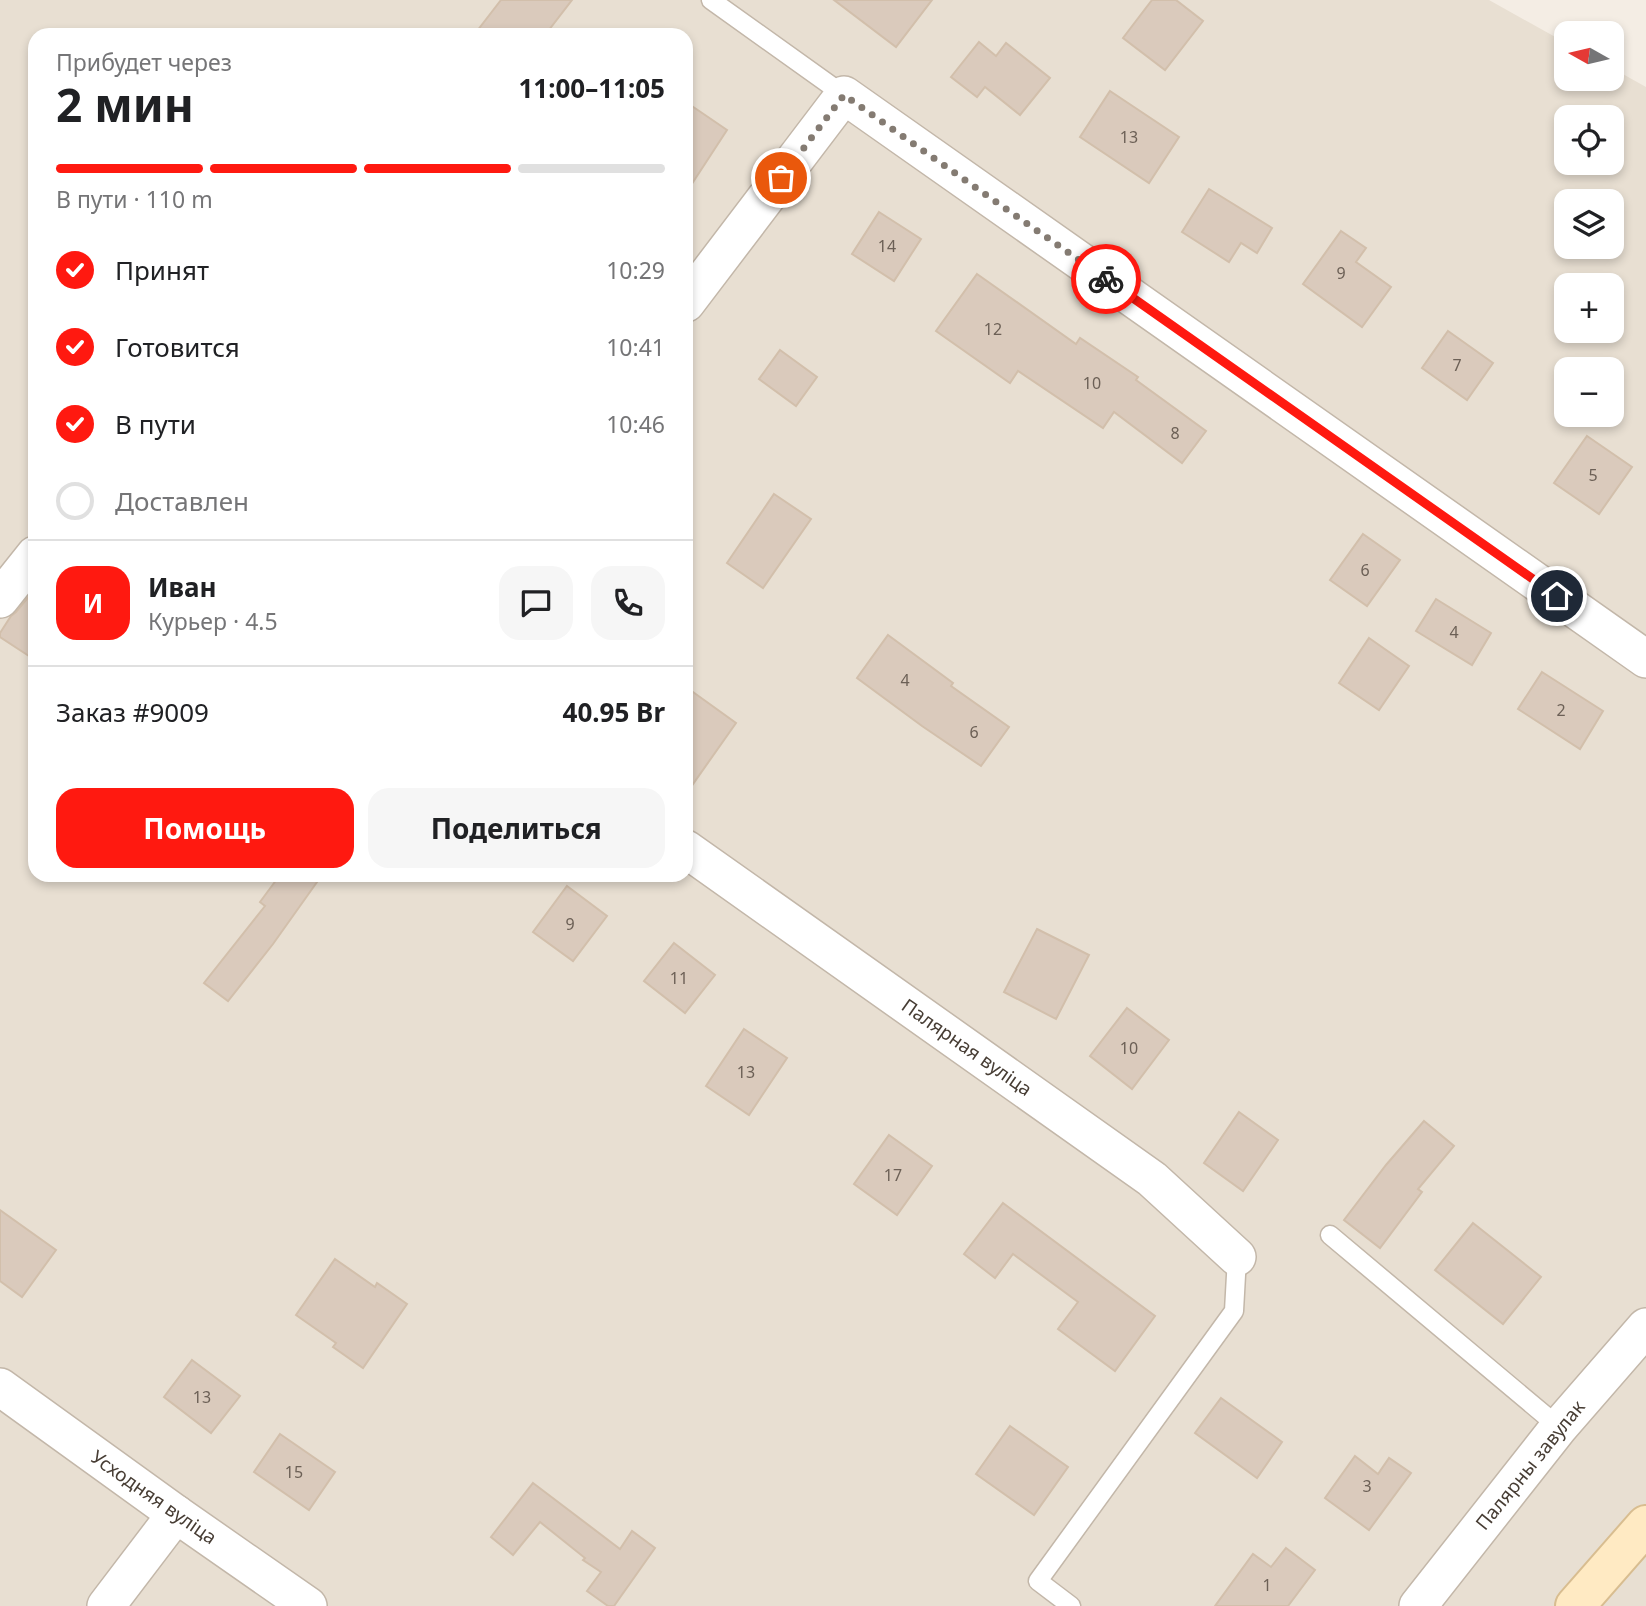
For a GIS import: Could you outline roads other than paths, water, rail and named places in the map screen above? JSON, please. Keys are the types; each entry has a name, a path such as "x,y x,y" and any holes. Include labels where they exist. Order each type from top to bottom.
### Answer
{"street":[{"path":"693,294 844,95 1646,659"},
{"path":"0,599 28,564"},
{"name":"Палярная вуліца","path":"693,854 1152,1178 1237,1257"},
{"name":"Палярны завулак","path":"1418,1606 1559,1427 1646,1328"},
{"name":"Усходняя вуліца","path":"0,1387 308,1606"},
{"path":"106,1606 177,1514"},
{"path":"1575,1606 1646,1525"}],"lane":[{"path":"711,0 844,95"},
{"path":"1330,1235 1559,1427"},
{"path":"1072,1606 1038,1581 1234,1311 1237,1257"}]}
